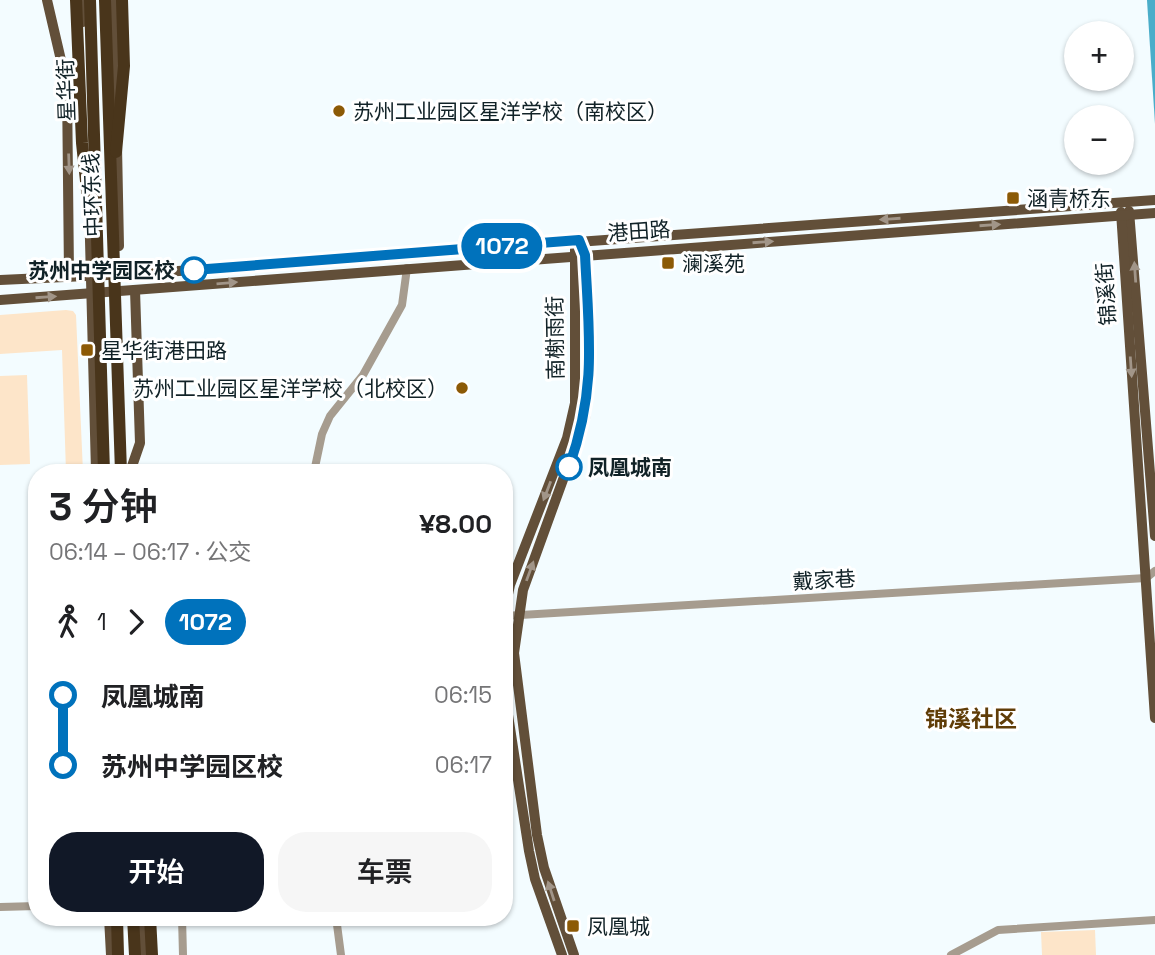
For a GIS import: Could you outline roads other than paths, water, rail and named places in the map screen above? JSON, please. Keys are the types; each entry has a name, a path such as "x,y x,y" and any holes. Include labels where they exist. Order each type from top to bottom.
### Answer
{"highway":[{"path":"76,0 82,143 89,210"},
{"name":"中环东线","path":"90,0 104,464"},
{"name":"中环东线","path":"105,0 121,464"},
{"path":"111,208 124,66 122,0"},
{"path":"117,926 118,955"},
{"path":"134,926 135,955"},
{"path":"150,926 152,955"}],"main road":[{"path":"47,0 66,86 69,274"},
{"name":"星华街","path":"82,0 96,464"},
{"path":"112,0 128,464"},
{"name":"港田路","path":"0,280 69,274 120,274 1154,200"},
{"name":"锦溪街","path":"1125,202 1152,578 1155,718"},
{"name":"港田路","path":"0,300 1155,214"},
{"name":"锦溪街","path":"1125,216 1155,536"},
{"name":"南榭雨街","path":"574,955 544,868 537,835 515,681 514,653 517,615 523,590 585,419 590,366 585,255 579,240"},
{"name":"南榭雨街","path":"513,577 567,438 575,403 573,256 579,240"},
{"path":"131,464 140,443 135,290"},
{"path":"513,747 535,879 562,955"},
{"path":"109,926 111,955"},
{"path":"141,926 142,955"}],"street":[{"path":"316,464 322,434 330,416 363,375 402,305 407,268"},
{"name":"戴家巷","path":"513,615 1152,578"},
{"path":"0,907 28,906"},
{"path":"951,955 998,930 1155,920"},
{"path":"182,926 183,955"},
{"path":"337,926 341,955"}],"water":[{"path":"1147,0 1155,0 1155,124"}],"place":[{"name":"苏州工业园区星洋学校（南校区）","path":"339,111"},
{"name":"涵青桥东","path":"1013,198"},
{"name":"澜溪苑","path":"668,263"},
{"name":"苏州中学园区校","path":"194,270"},
{"name":"星华街港田路","path":"87,350"},
{"name":"苏州工业园区星洋学校（北校区）","path":"462,388"},
{"name":"凤凰城南","path":"569,467"},
{"name":"凤凰城","path":"573,926"}],"district":[{"name":"锦溪社区","path":"971,719"}]}
